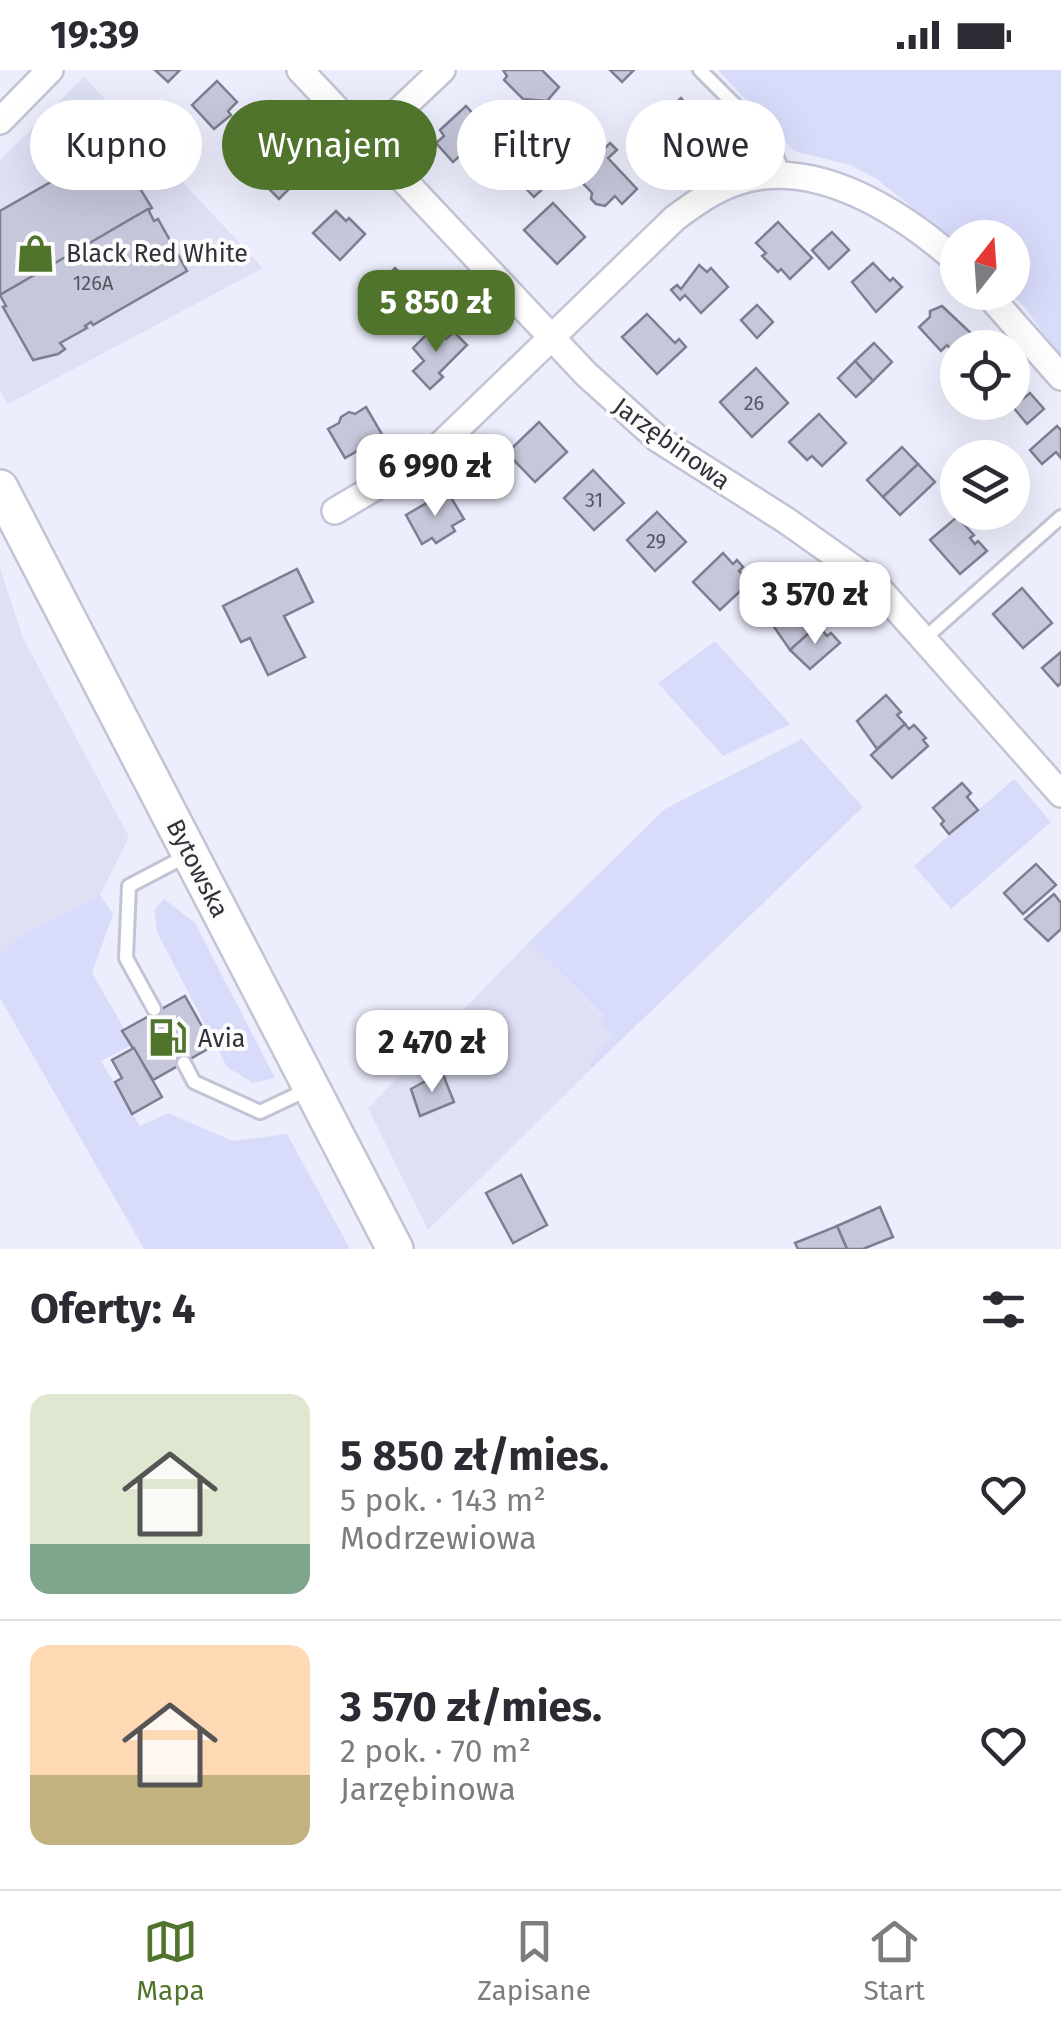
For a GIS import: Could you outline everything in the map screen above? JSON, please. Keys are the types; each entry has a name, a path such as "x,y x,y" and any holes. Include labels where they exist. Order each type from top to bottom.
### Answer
{"main road":[{"name":"Bytowska","path":"0,488 395,1249"}],"street":[{"path":"0,121 50,70"},
{"name":"Jarzębinowa","path":"300,70 329,100"},
{"path":"410,100 442,70"},
{"path":"335,511 431,454 675,218 705,196 738,182 786,176 809,178 854,194 940,246"},
{"name":"Jarzębinowa","path":"414,190 552,339 628,414 658,438 861,572 1061,794"},
{"path":"1002,310 1061,377"}],"lane":[{"path":"700,70 768,138 786,176"},
{"path":"924,639 1061,517"},
{"path":"154,1009 126,958 129,886 190,854"},
{"path":"184,1063 194,1082 260,1112 312,1088"}],"shaded area":[{"path":"718,70 1061,70 1061,359 1027,310 1030,310 1030,220 940,220 940,230 875,178 850,165 794,151 785,141 785,100 746,100"},
{"path":"84,77 106,100 61,100"},
{"path":"30,130 30,190 190,190 263,268 8,404 0,391 0,160"},
{"path":"0,568 23,638 129,837 100,895 18,938 0,954"},
{"path":"715,641 790,724 723,756 658,683"},
{"path":"802,739 863,807 592,1068 588,1063 613,1037 600,1021 604,1017 529,942 665,809"},
{"path":"1014,779 1051,822 951,909 914,866"},
{"path":"100,895 113,914 92,973 133,1044 101,1061 140,1126 168,1113 233,1141 287,1134 350,1249 144,1249 0,998 0,954 18,938"},
{"path":"164,899 195,923 275,1078 253,1083 227,1067 157,932 154,910"},
{"path":"529,942 604,1018 600,1021 614,1036 588,1063 592,1068 428,1230 368,1108"}],"building":[{"path":"155,70 180,70 168,82"},
{"path":"503,70 542,70 559,87 548,100 523,99 504,80 507,76"},
{"path":"610,70 634,70 622,82"},
{"path":"217,81 235,100 222,100 222,122 214,129 202,116 202,100 197,100"},
{"path":"457,114 457,158 453,162 437,144 444,136 440,130"},
{"path":"610,143 617,150 608,158 626,177 626,190 636,190 622,204 615,196 605,206 591,199 589,190 606,190 606,147"},
{"name":"Black Red White","path":"37,190 141,190 152,208 0,295 0,211"},
{"path":"270,190 288,190 279,199"},
{"path":"553,203 585,237 557,264 524,230"},
{"path":"148,209 154,221 158,219 187,271 93,325 91,322 60,343 65,349 58,354 33,360 0,295"},
{"path":"336,211 365,234 340,260 313,233"},
{"path":"778,222 812,258 790,279 762,256 766,253 756,243"},
{"path":"832,232 849,250 829,269 812,250"},
{"path":"873,263 890,281 893,278 902,287 876,312 852,282"},
{"path":"699,265 707,272 711,268 728,287 701,313 685,295 680,300 671,290 677,285 681,289"},
{"path":"395,268 407,280 400,286 414,301 395,320 369,293"},
{"path":"757,305 773,322 757,338 741,320"},
{"path":"940,307 968,330 940,330 940,350 919,327 930,317 930,311"},
{"path":"647,314 675,343 679,339 686,347 657,374 622,337"},
{"path":"434,327 446,339 454,332 467,345 439,373 443,377 430,389 413,371 424,361 413,348"},
{"path":"874,343 892,362 873,381 855,361"},
{"path":"855,361 873,381 856,397 838,378"},
{"path":"756,368 788,403 752,437 720,402"},
{"path":"1030,393 1044,409 1027,424 1024,420 1030,420"},
{"path":"366,407 383,436 345,458 328,429 349,412 355,414"},
{"path":"819,414 846,443 822,466 812,456 807,460 789,442"},
{"path":"539,422 567,452 535,482 507,453"},
{"path":"1057,426 1061,430 1061,458 1056,452 1042,464 1030,450"},
{"path":"902,447 918,464 883,497 867,480"},
{"path":"918,464 935,482 900,515 883,497"},
{"path":"593,470 624,503 594,530 564,498"},
{"path":"447,491 464,519 452,526 455,531 436,543 432,538 422,544 406,515"},
{"path":"657,512 686,542 655,571 627,540"},
{"path":"942,530 969,530 975,544 978,541 987,551 960,574 930,540"},
{"path":"723,553 733,564 737,560 743,567 739,571 750,582 720,610 693,582"},
{"path":"297,569 313,602 284,616 305,657 268,675 250,638 241,642 223,606"},
{"path":"1022,588 1052,623 1023,648 993,614"},
{"path":"802,599 818,625 790,650 772,624"},
{"path":"818,625 840,643 810,669 790,650"},
{"path":"1061,652 1061,683 1058,686 1042,668"},
{"path":"886,695 901,712 897,715 905,724 877,749 857,721"},
{"path":"905,724 909,729 914,725 928,746 892,778 871,755"},
{"path":"962,783 978,810 949,834 933,808"},
{"path":"1036,864 1056,885 1023,914 1004,893"},
{"path":"1054,894 1061,903 1061,929 1048,941 1025,919"},
{"name":"Avia","path":"185,996 213,1046 153,1080 122,1031"},
{"path":"134,1048 162,1097 132,1114 115,1082 122,1078 112,1060"},
{"path":"442,1072 454,1102 420,1116 411,1089"},
{"path":"521,1175 547,1225 513,1243 486,1193"},
{"path":"880,1207 893,1237 863,1249 847,1249 837,1226"},
{"path":"837,1226 847,1249 798,1249 795,1243"}],"place":[{"name":"Black Red White","path":"36,253"},
{"name":"Avia","path":"168,1038"}]}
